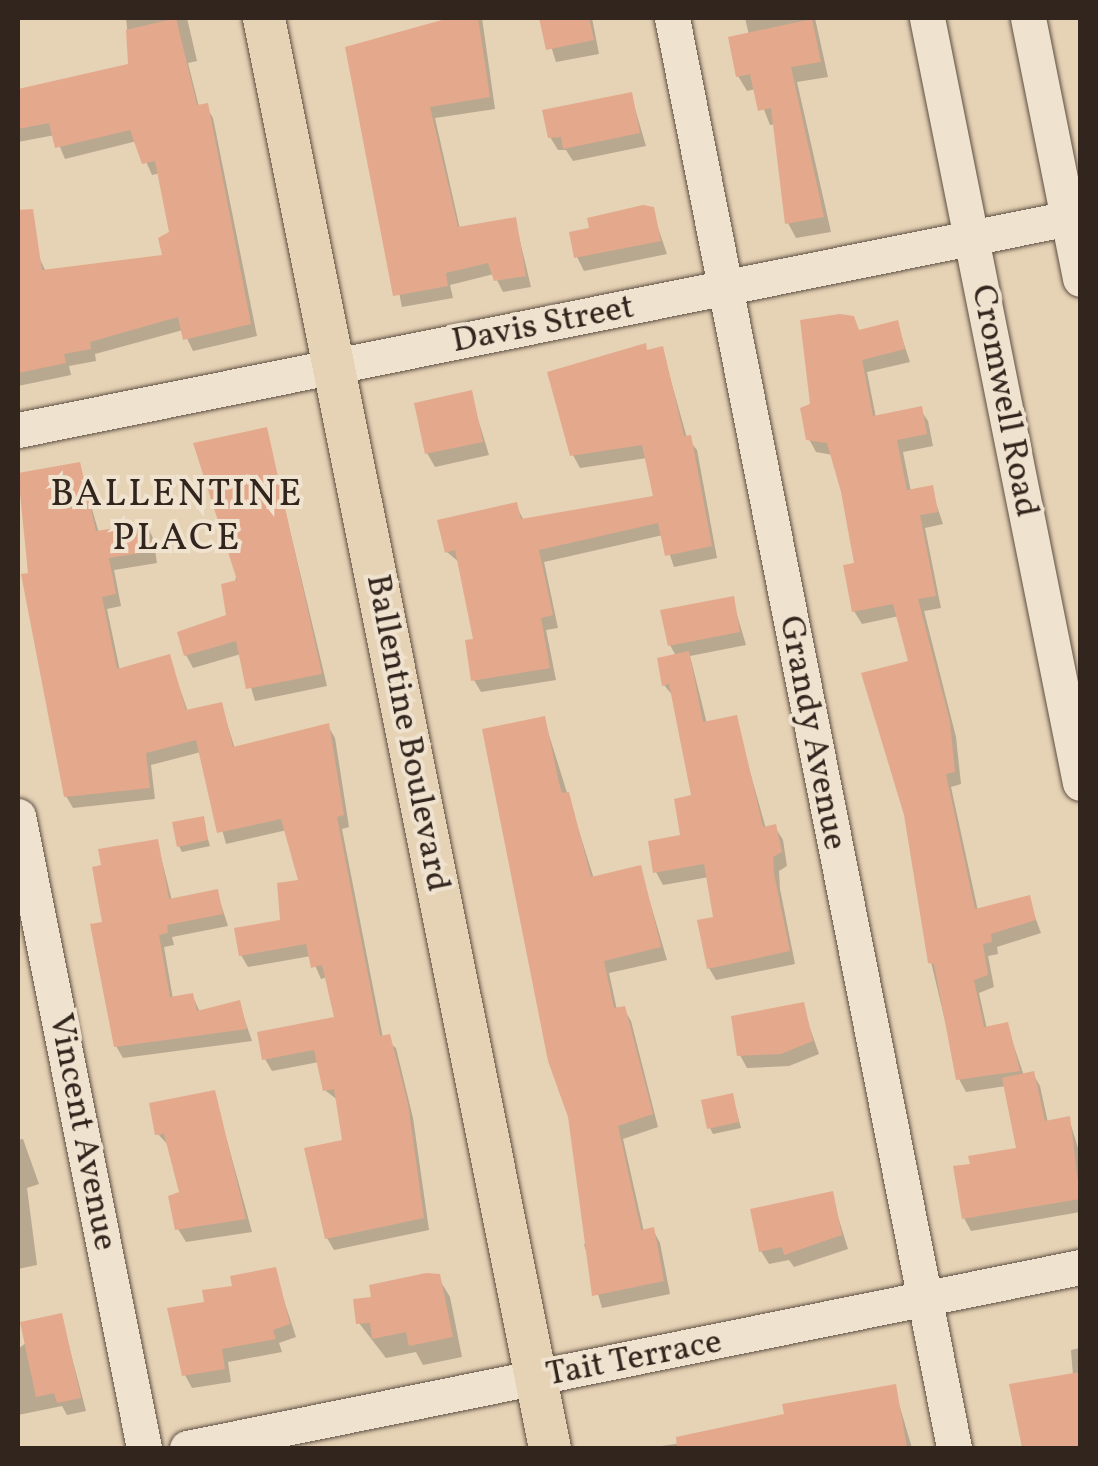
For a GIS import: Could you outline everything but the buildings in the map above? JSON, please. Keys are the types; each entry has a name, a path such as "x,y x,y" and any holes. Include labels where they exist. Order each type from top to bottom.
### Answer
{"main road":[{"name":"Ballentine Boulevard","path":"264,18 550,1448"}],"street":[{"name":"Grandy Avenue","path":"672,18 954,1448"},
{"name":"Cromwell Road","path":"927,18 1080,784"},
{"path":"1028,18 1080,278"},
{"name":"Davis Street","path":"18,430 1069,218"},
{"name":"Vincent Avenue","path":"18,816 144,1448"},
{"name":"Tait Terrace","path":"187,1448 1080,1267"}],"district":[{"name":"BALLENTINE PLACE","path":"177,518"}]}
